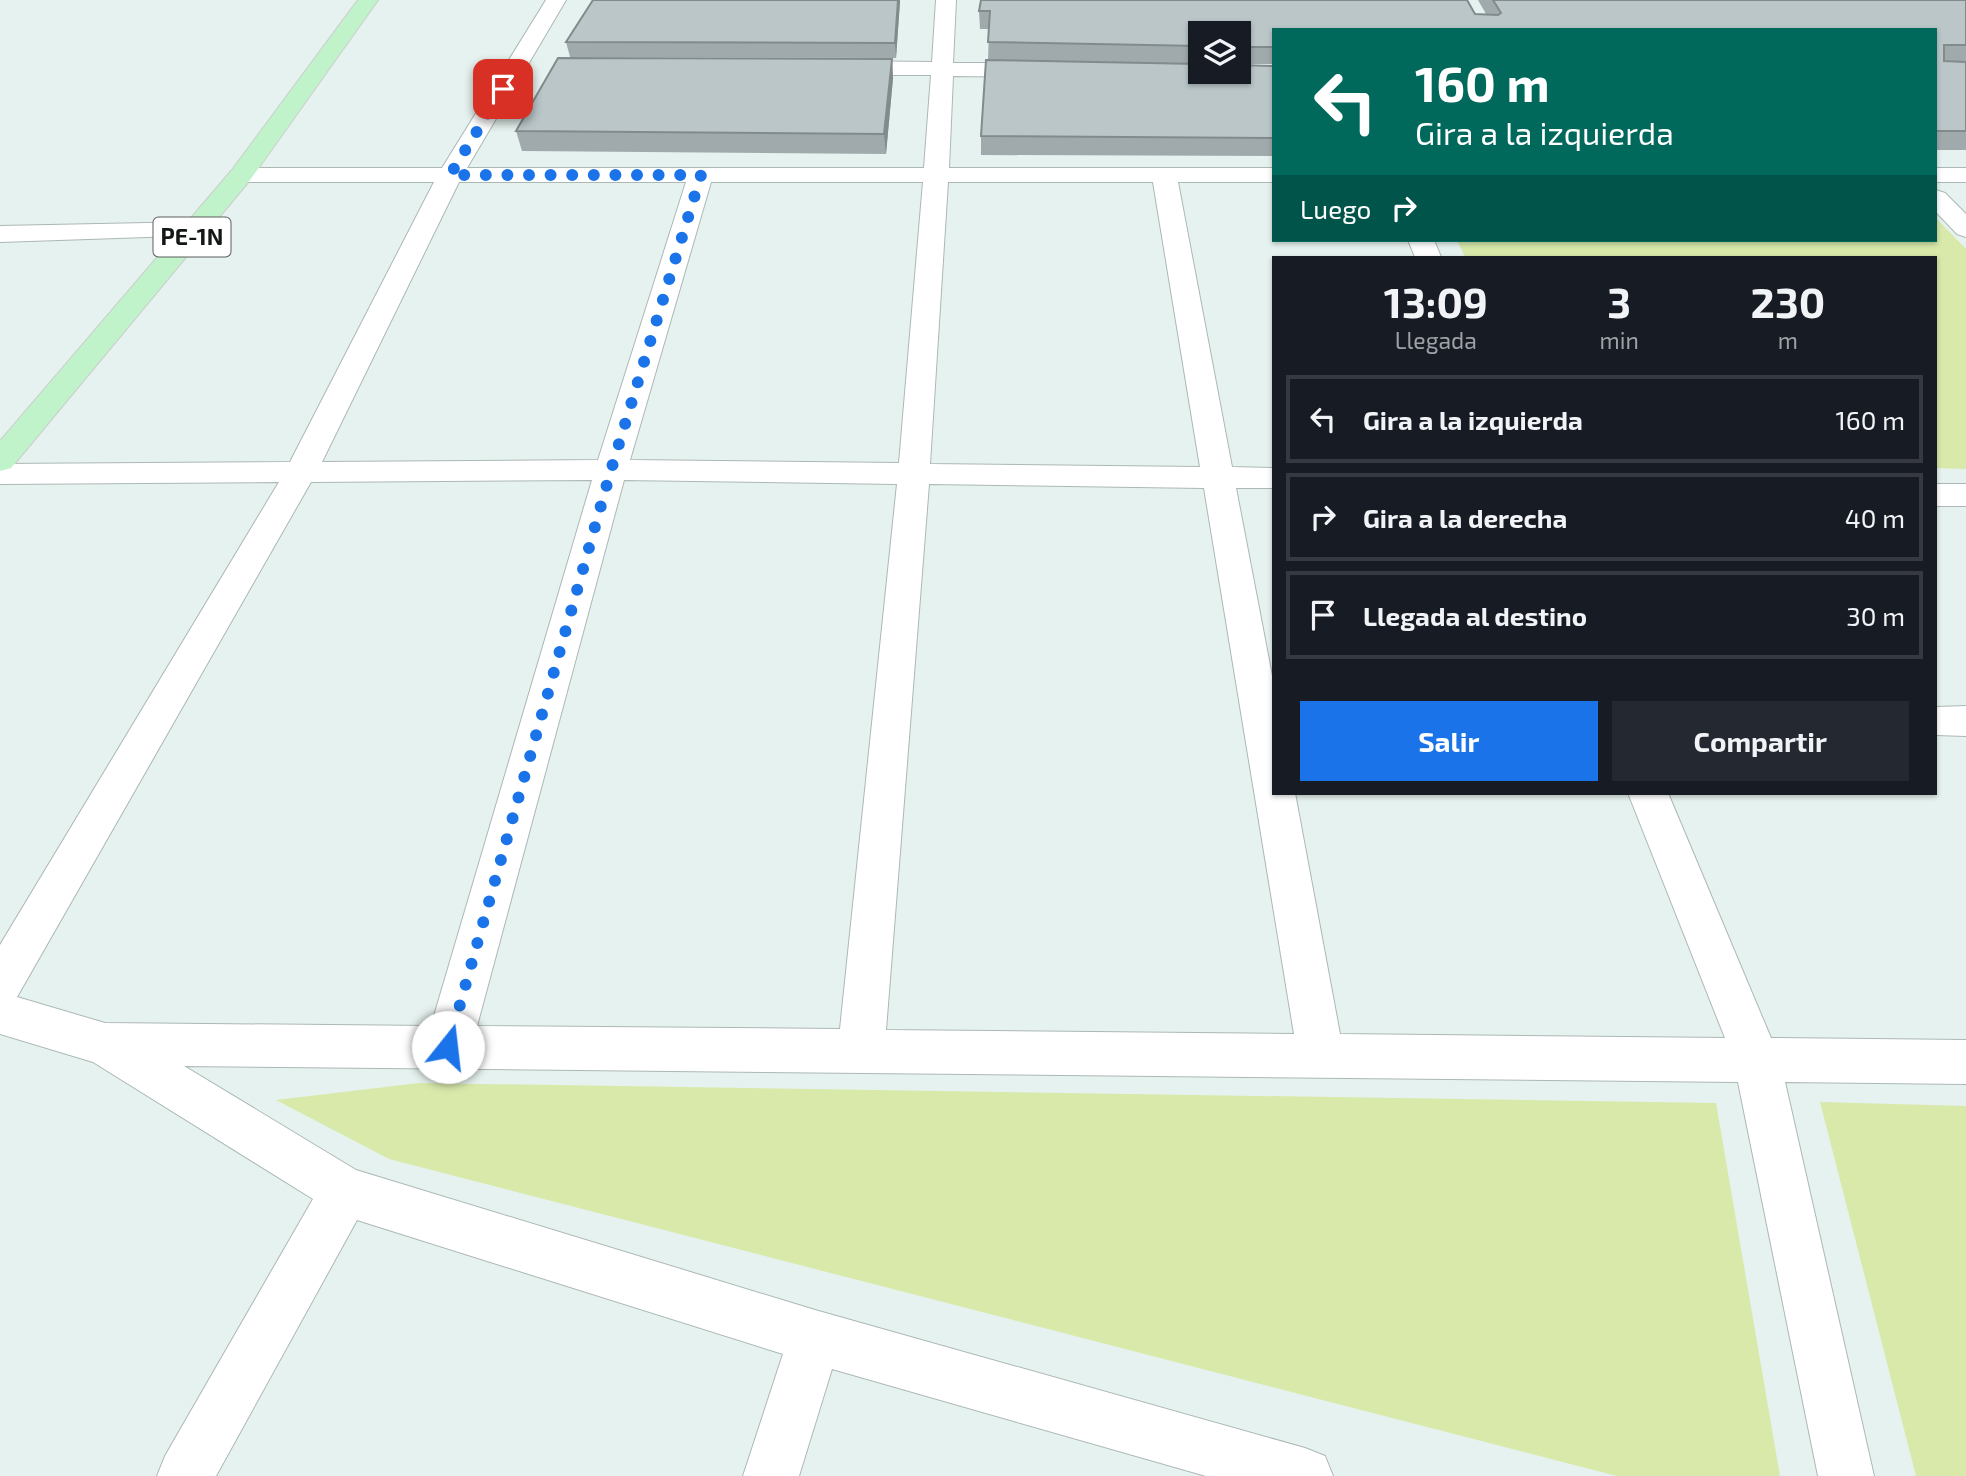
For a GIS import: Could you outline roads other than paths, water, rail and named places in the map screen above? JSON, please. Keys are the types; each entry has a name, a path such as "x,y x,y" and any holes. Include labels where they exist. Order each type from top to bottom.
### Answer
{"main road":[{"name":"PE-1N","path":"0,461 241,175 368,0"}],"street":[{"path":"0,985 301,472 450,175 531,67 556,0"},
{"path":"861,1051 914,475 937,175 946,0"},
{"path":"819,68 1053,70"},
{"path":"241,175 1272,175"},
{"path":"448,1047 611,470 701,175"},
{"path":"1164,175 1272,780"},
{"path":"1937,176 1966,176"},
{"path":"1937,199 1966,229"},
{"path":"0,234 197,230"},
{"path":"0,474 611,470 1272,478"},
{"path":"1937,495 1966,495"},
{"path":"1937,721 1966,721"},
{"path":"1275,795 1321,1055"},
{"path":"1649,795 1757,1060 1846,1476"},
{"path":"0,1013 105,1044 345,1191 815,1337 1296,1475"},
{"path":"105,1044 1966,1062"},
{"path":"185,1476 345,1191"},
{"path":"771,1476 815,1337"}]}
